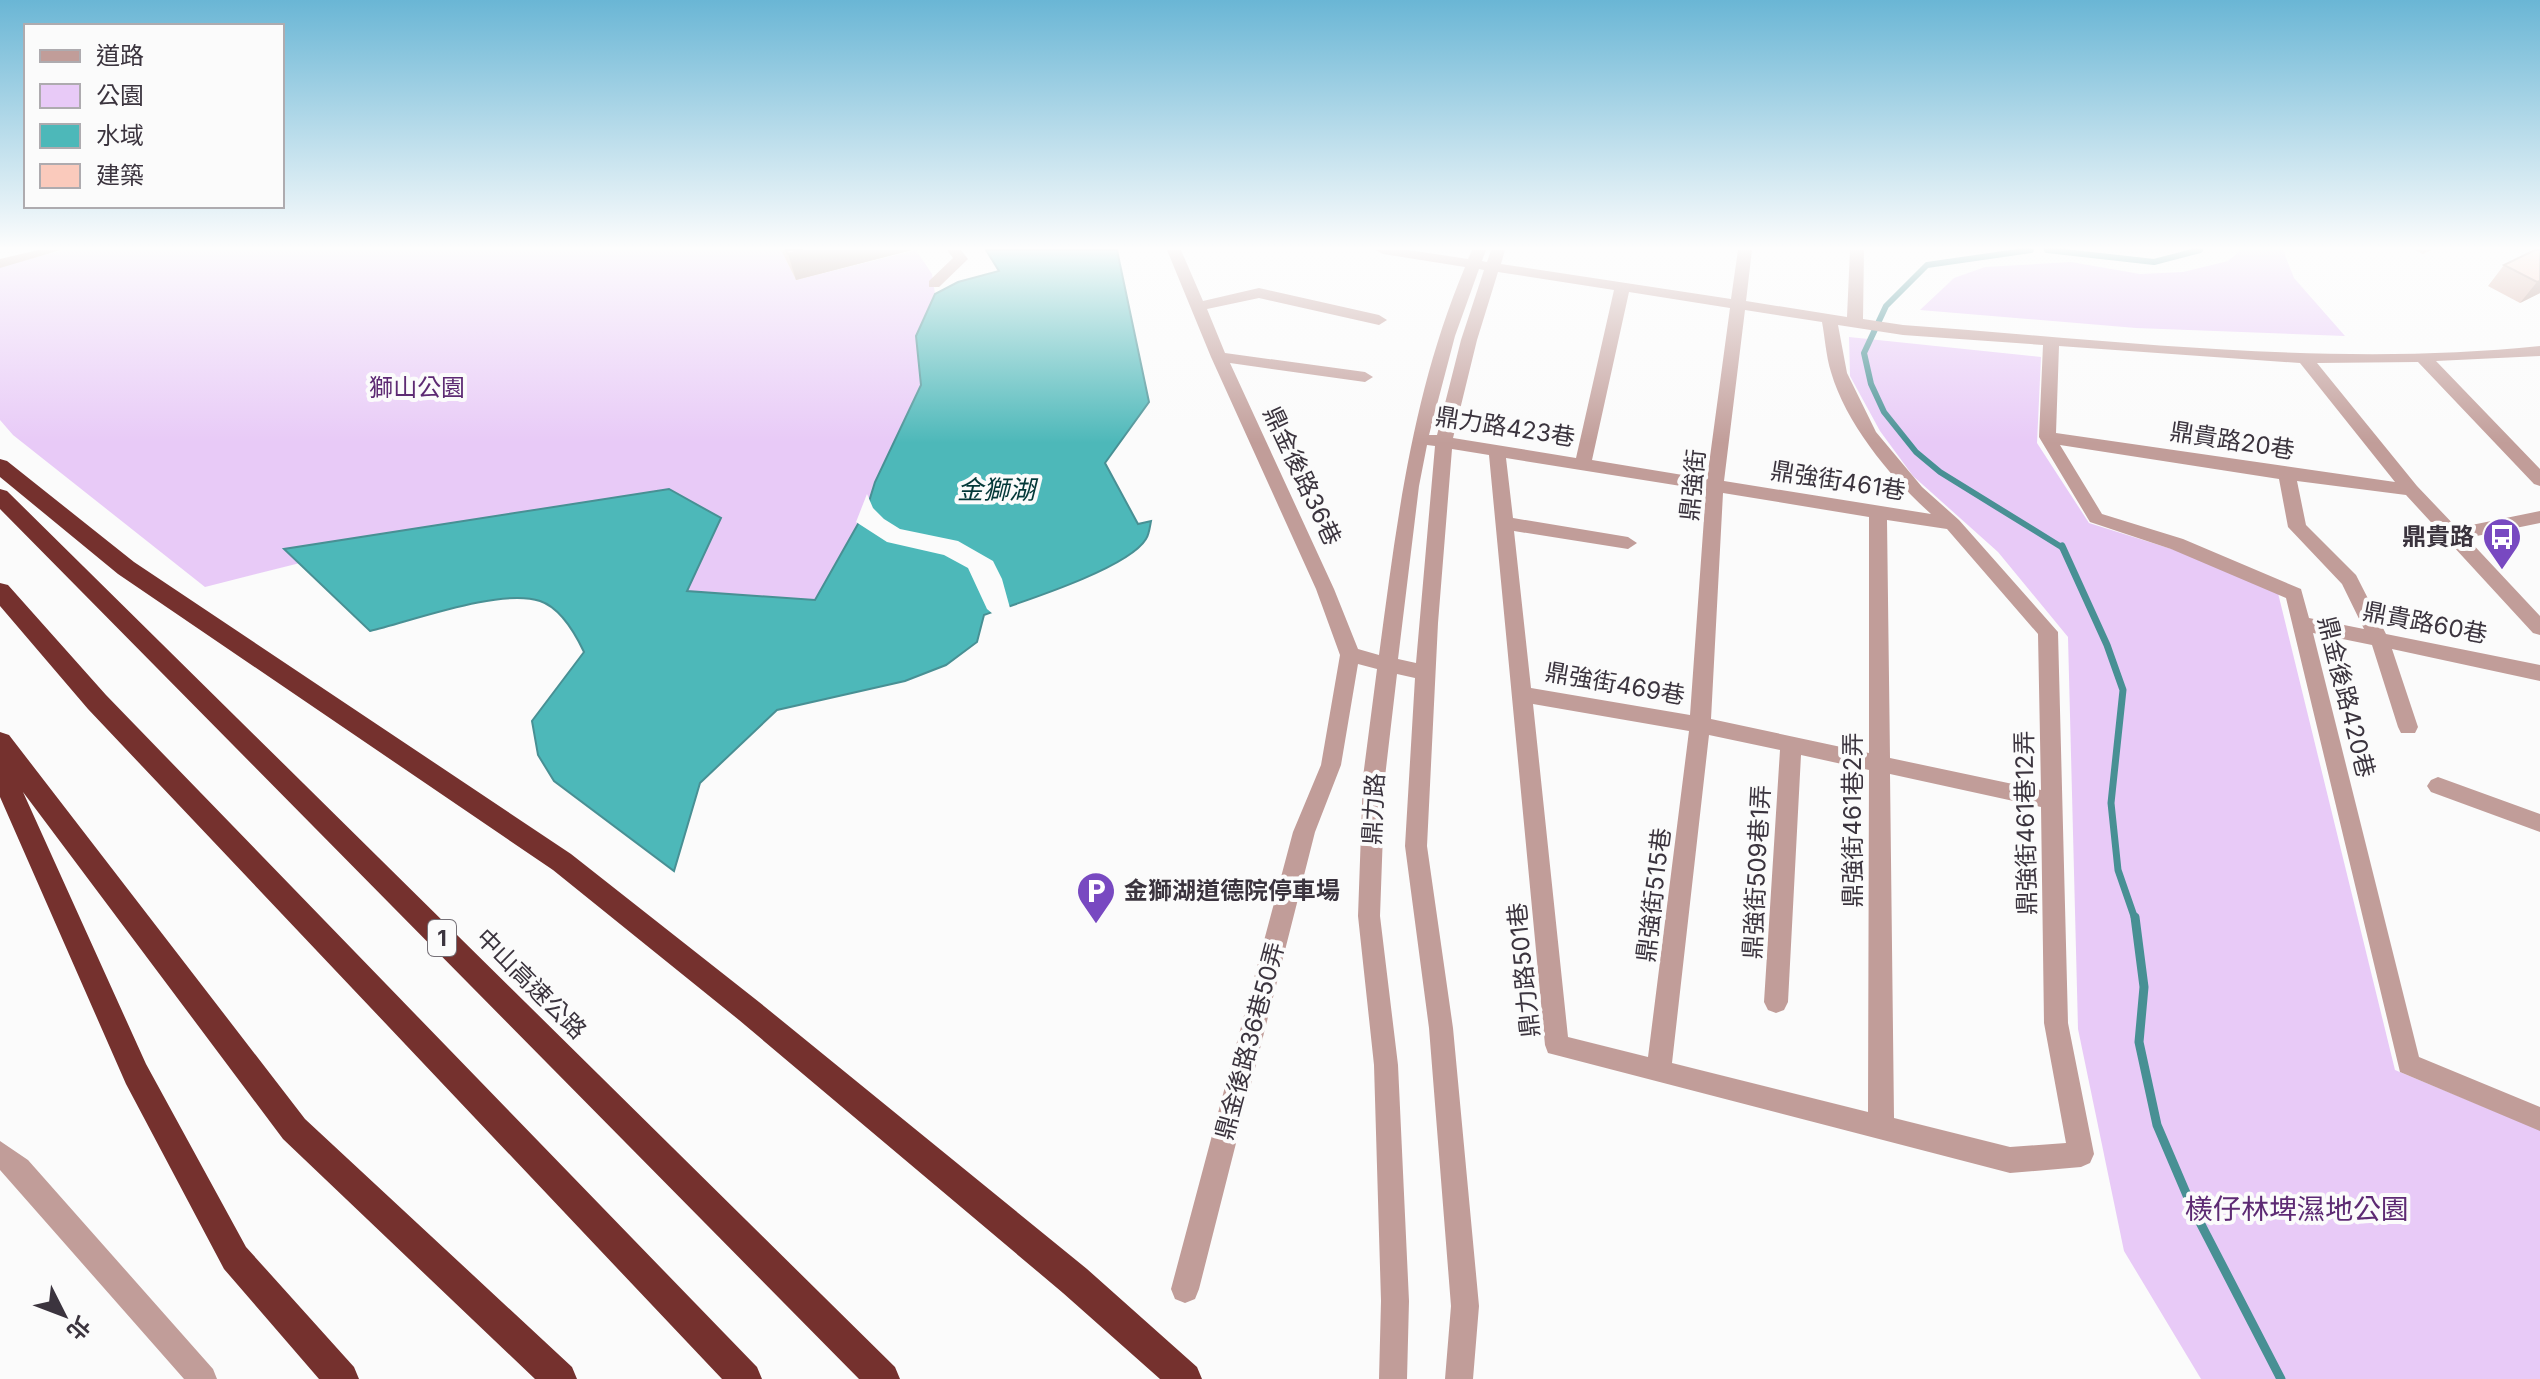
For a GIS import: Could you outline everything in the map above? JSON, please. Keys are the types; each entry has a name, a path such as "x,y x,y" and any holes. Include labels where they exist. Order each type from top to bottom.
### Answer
{"highway":[{"path":"0,466 126,568 562,862 749,1011 1075,1281 1185,1379"},
{"name":"中山高速公路","path":"0,496 883,1379"},
{"path":"0,591 97,702 745,1379"},
{"path":"0,742 294,1129 560,1379"},
{"path":"0,768 136,1074 235,1258 342,1379"}],"street":[{"name":"鼎金後路36巷","path":"1202,314 1325,589 1350,655"},
{"path":"1354,314 1379,320"},
{"name":"鼎力路","path":"1393,1379 1395,1301 1386,1065 1369,916 1374,777 1410,486 1430,393 1460,314"},
{"name":"鼎力路","path":"1459,1379 1463,1290 1441,1028 1416,846 1425,673 1444,442 1473,314"},
{"path":"1583,464 1617,314"},
{"name":"鼎強街","path":"1700,725 1715,486 1738,314"},
{"path":"1793,314 1903,330 2305,358 2491,356 2540,351"},
{"path":"1855,314 1855,324"},
{"name":"鼎強街461巷12弄","path":"1829,320 1839,373 1869,434 1916,491 1953,524 2048,632 2056,1023 2081,1154"},
{"path":"2047,437 2051,342"},
{"path":"1219,357 1365,377"},
{"path":"2423,357 2540,480"},
{"path":"2305,358 2411,490 2540,628"},
{"name":"鼎貴路20巷","path":"2047,437 2411,490"},
{"name":"鼎金後路420巷","path":"2047,437 2096,518 2177,544 2294,594 2409,1064 2540,1119"},
{"name":"鼎力路423巷","path":"1420,438 1715,486"},
{"name":"鼎力路501巷","path":"1497,450 1557,1045 2010,1160 2081,1154"},
{"path":"2287,474 2297,527 2349,580 2380,641 2408,727"},
{"name":"鼎強街461巷","path":"1715,486 1953,524"},
{"name":"鼎強街461巷2弄","path":"1878,512 1881,1128"},
{"path":"2452,535 2540,517"},
{"path":"1504,523 1628,543"},
{"name":"鼎貴路60巷","path":"2301,623 2540,673"},
{"path":"1350,655 1425,673"},
{"name":"鼎金後路36巷50弄","path":"1185,1289 1304,832 1331,765 1350,655"},
{"name":"鼎強街469巷","path":"1522,694 1700,725 2052,801"},
{"name":"鼎強街515巷","path":"1659,1071 1700,725"},
{"name":"鼎強街509巷1弄","path":"1776,1002 1791,744"},
{"path":"2438,786 2540,823"},
{"path":"0,1154 19,1169 203,1379"}],"green space":[{"name":"獅山公園","path":"0,314 926,314 916,336 921,384 875,482 867,508 815,600 686,591 285,550 300,563 205,587 13,435 0,420"},
{"path":"1972,314 2326,314 2345,336 2136,328"},
{"name":"檨仔林埤濕地公園","path":"1849,337 2041,357 2037,443 2089,523 2178,551 2278,593 2395,1070 2540,1130 2540,1379 2201,1379 2124,1251 2078,1029 2068,637 1998,552 1913,476 1880,431 1850,376"}],"water":[{"name":"金獅湖","path":"926,314 1131,314 1149,402 1105,463 1138,524 1151,521 1147,537 1118,562 1096,573 984,615 977,642 946,665 905,681 777,710 700,783 674,871 554,781 538,755 532,721 584,652 572,629 548,604 523,598 480,602 370,631 284,549 669,489 721,518 687,591 815,600 867,508 875,482 921,385 916,336"}],"pier":[{"path":"867,494 873,508 900,529 958,541 993,561 1010,608 993,614 987,609 968,568 944,555 887,542 856,522"}],"waterway":[{"path":"1882,314 1864,353 1871,384 1884,412 1916,452 1940,472 2063,548"},
{"path":"2063,548 2107,645 2123,690 2111,803 2118,870 2135,919"},
{"path":"2135,917 2144,987 2139,1042 2157,1125 2192,1207 2281,1379"}],"place":[{"name":"鼎貴路","path":"2502,571"},
{"name":"金獅湖道德院停車場","path":"1096,925"}]}
